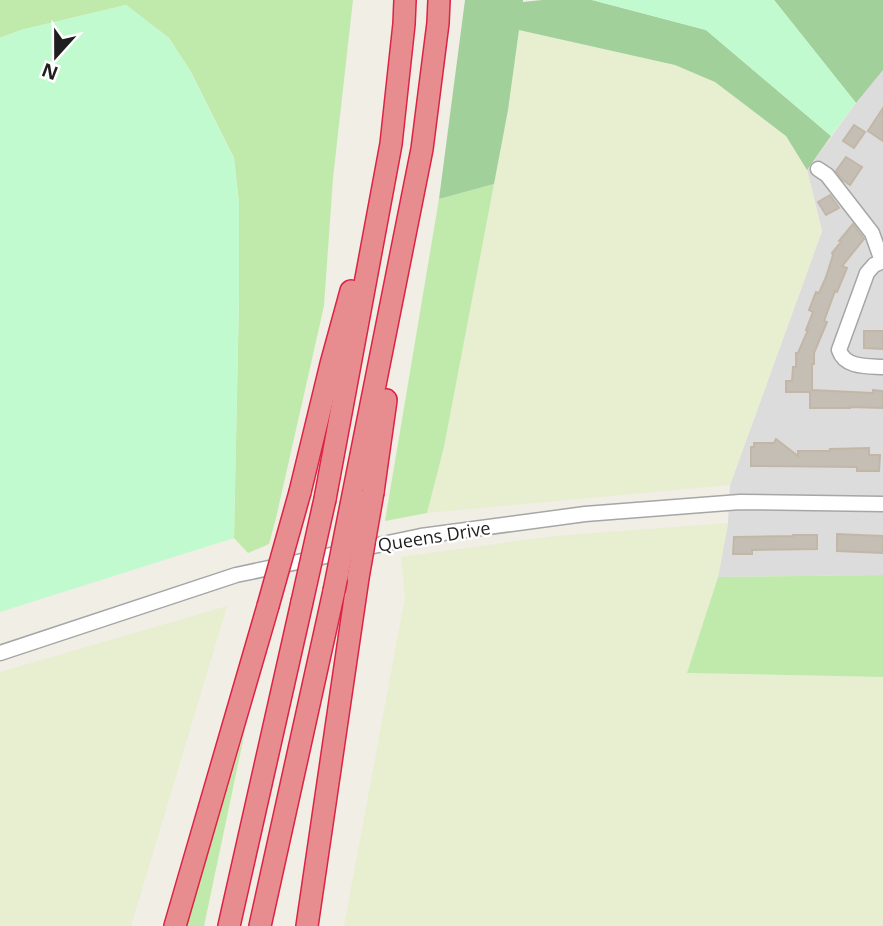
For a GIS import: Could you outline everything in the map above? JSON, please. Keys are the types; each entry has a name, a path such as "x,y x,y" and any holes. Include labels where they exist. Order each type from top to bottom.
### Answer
{"highway":[{"path":"229,926 325,499 391,144 405,0"},
{"path":"307,926 358,578 363,494 422,149 439,0"},
{"path":"175,926 300,492 331,364 391,144"},
{"path":"260,926 334,591 363,494"}],"street":[{"path":"818,169 827,175 872,233 882,261 867,273 839,350 841,357 858,365 883,367"},
{"name":"Queens Drive","path":"0,653 236,575 421,537 585,514 740,502 883,504"}],"shaded area":[{"path":"883,70 883,575 718,577 728,523 730,485 822,231 807,170"}],"green space":[{"path":"0,0 353,0 333,178 324,306 269,544 248,553 234,538 239,203 234,158 191,72 169,38 126,5 21,30 0,38"},
{"path":"465,0 592,0 706,30 831,136 807,170 786,136 715,82 675,65 519,30 494,184 439,199"},
{"path":"592,0 774,0 856,103 831,136 706,30"},
{"path":"774,0 883,0 883,70 856,103"},
{"path":"126,5 169,38 191,72 234,159 239,203 239,298 234,538 0,612 0,38 21,30"},
{"path":"519,29 675,65 715,82 786,136 807,170 822,231 730,485 427,513 444,447 508,110"},
{"path":"494,184 444,447 427,513 385,521 439,199"},
{"path":"728,523 718,577 688,673 883,677 883,926 344,926 405,597 401,557 554,536"},
{"path":"883,575 883,677 687,673 718,577"},
{"path":"227,606 131,926 0,926 0,672"},
{"path":"245,731 204,926 186,926"}],"building":[{"path":"883,108 883,141 868,131"},
{"path":"854,125 865,132 854,148 843,141"},
{"path":"846,157 862,167 850,185 836,171"},
{"path":"830,195 839,208 826,215 818,202"},
{"path":"853,224 864,239 842,266 847,268 837,292 835,291 824,321 827,322 814,353 812,390 873,393 873,390 883,391 883,408 810,408 810,392 786,392 786,381 792,381 796,353 808,330 813,312 809,310 826,277 832,253"},
{"path":"864,331 883,331 883,349 864,348"},
{"path":"776,439 798,456 798,451 869,448 869,455 880,455 879,471 857,471 857,467 751,466 751,447 754,447 754,443 774,443"},
{"path":"837,534 883,536 883,553 837,551"},
{"path":"817,535 817,549 752,550 752,554 733,554 734,537"}]}
